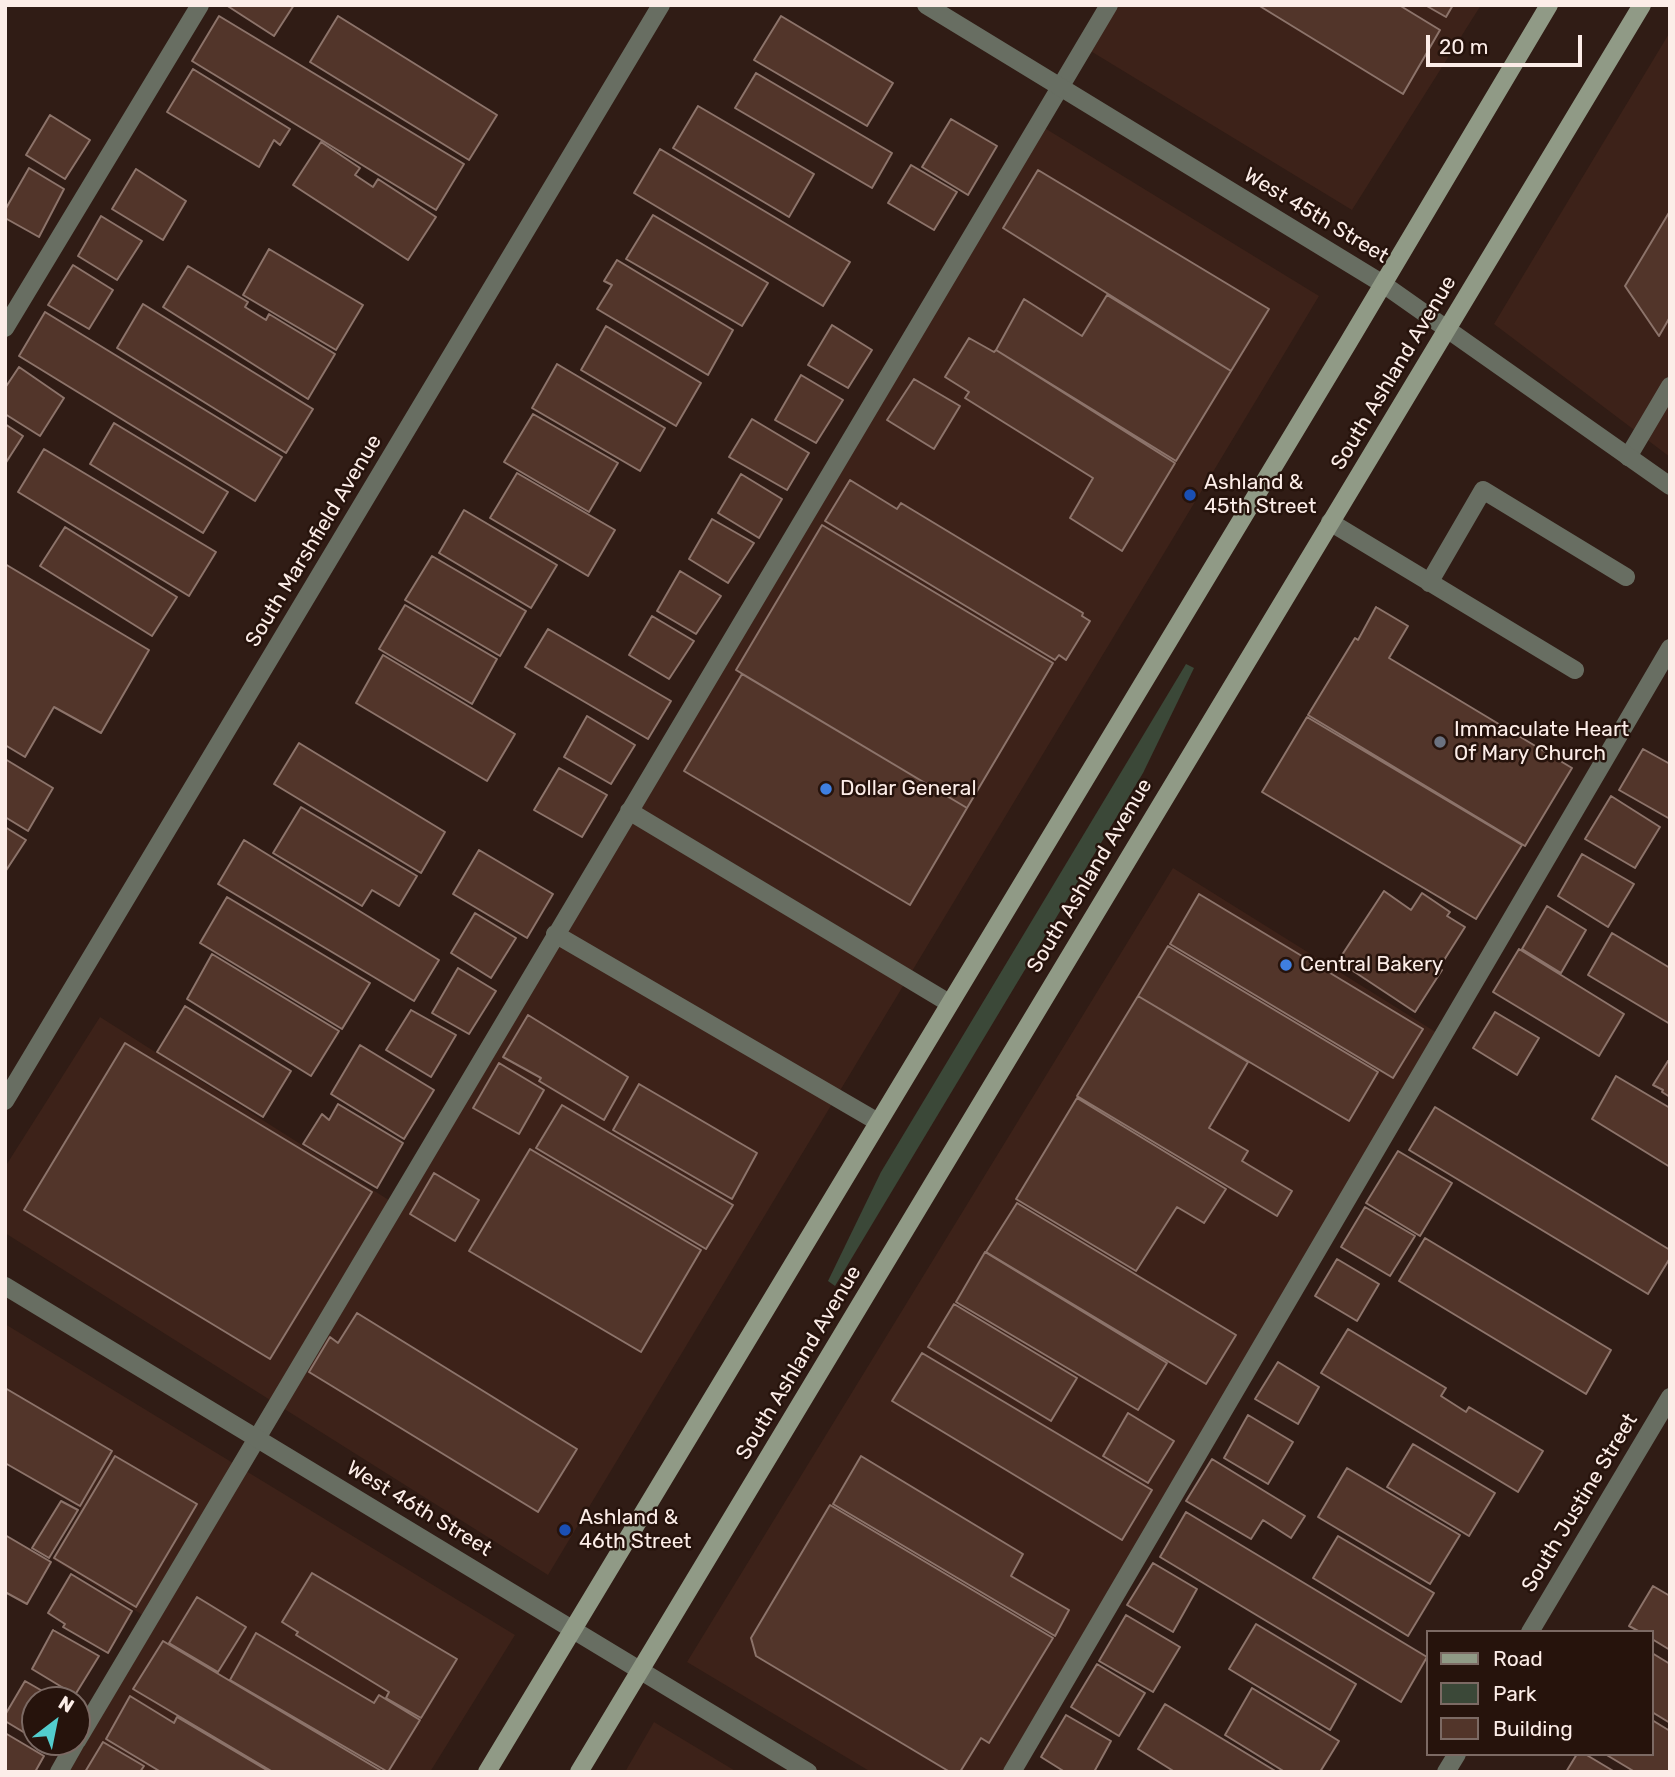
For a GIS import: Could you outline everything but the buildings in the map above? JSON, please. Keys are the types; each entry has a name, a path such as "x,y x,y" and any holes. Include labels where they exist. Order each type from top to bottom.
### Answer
{"main road":[{"path":"487,1772 1549,5"},
{"name":"South Ashland Avenue","path":"579,1772 1642,5"}],"street":[{"path":"5,328 200,5"},
{"name":"South Marshfield Avenue","path":"5,1101 662,5"},
{"name":"West 45th Street","path":"926,5 1383,284 1670,486"},
{"path":"91,1717 1109,5"},
{"path":"1628,457 1670,386"},
{"path":"1429,583 1483,490 1626,577"},
{"path":"1330,522 1575,670"},
{"path":"1012,1772 1670,648"},
{"path":"629,811 949,1003"},
{"path":"555,934 878,1122"},
{"name":"West 46th Street","path":"5,1286 808,1772"},
{"name":"South Justine Street","path":"1531,1630 1670,1397"},
{"path":"59,1772 68,1756"},
{"path":"1446,1772 1456,1756"}],"shaded area":[{"path":"1110,5 1481,5 1352,210 1084,47"},
{"path":"1670,32 1670,457 1494,324"},
{"path":"1038,124 1319,296 548,1575 5,1233 5,1167 100,1017 395,1204"},
{"path":"1173,868 1442,1036 1012,1772 871,1772 687,1662"},
{"path":"5,1324 515,1635 430,1772 59,1772 68,1756 91,1756 91,1718 149,1619 52,1559 81,1509 5,1462"},
{"path":"654,1722 737,1772 625,1772"}],"green space":[{"path":"1186,664 1194,668 1143,773 835,1286 828,1281 881,1172"}],"place":[{"name":"Ashland & 45th Street","path":"1190,495"},
{"name":"Immaculate Heart Of Mary Church","path":"1440,742"},
{"name":"Dollar General","path":"826,789"},
{"name":"Central Bakery","path":"1286,965"},
{"name":"Ashland & 46th Street","path":"565,1530"}]}
